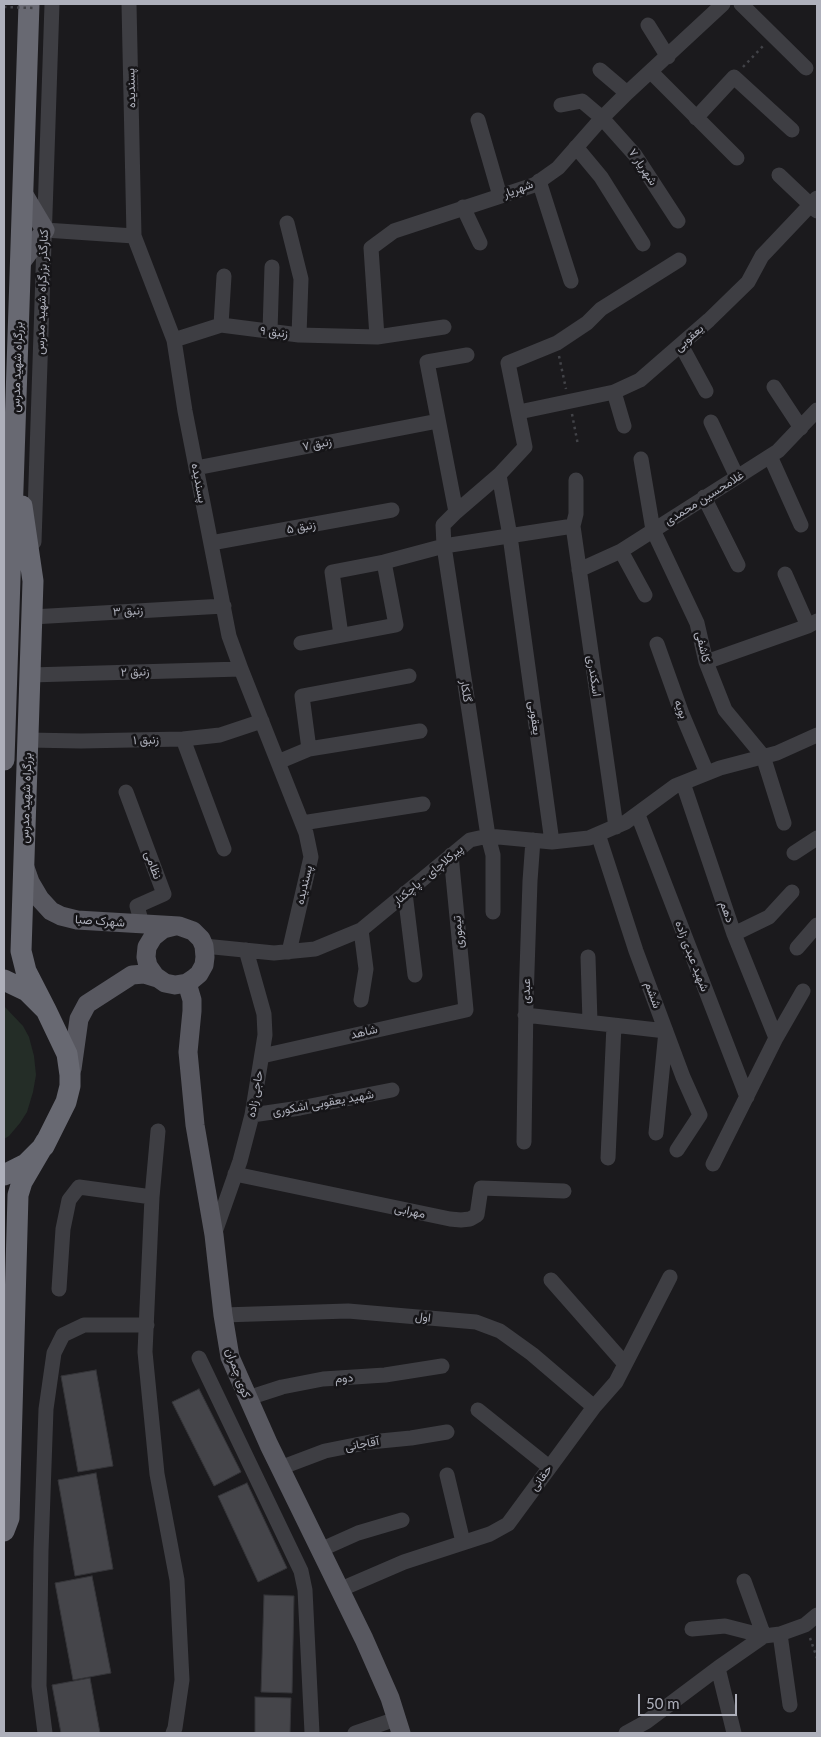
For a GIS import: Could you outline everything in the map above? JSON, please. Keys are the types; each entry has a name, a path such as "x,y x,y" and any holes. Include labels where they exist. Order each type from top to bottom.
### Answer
{"highway":[{"name":"بزرگراه شهید مدرس","path":"4,760 22,194 32,6"},
{"name":"بزرگراه شهید مدرس","path":"14,454 33,581 22,957 26,971 67,1054 70,1081 64,1107 46,1141"},
{"path":"4,980 27,991 46,1010"},
{"path":"4,1175 26,1164 38,1154 46,1141"},
{"path":"4,1532 9,1518 17,1202 22,1182 46,1141"}],"main road":[{"path":"20,264 44,230 22,194"},
{"name":"شهرک صبا","path":"24,865 30,882 40,899 56,914 77,920 175,926"},
{"path":"70,1081 77,1029 84,1008 92,1000 132,975 144,974 172,985 186,983 196,977 202,968 205,957 204,946 193,932 175,926 158,932 148,945 146,954 151,972 157,978"},
{"name":"کوی چمران","path":"186,983 192,1000 188,1052 195,1126 214,1235 222,1316 230,1357 280,1468 364,1639 390,1698 398,1726"}],"street":[{"name":"کنارگذر بزرگراه شهید مدرس","path":"33,581 52,4"},
{"name":"پسندیده","path":"129,4 134,236 174,340 185,411 229,636 240,669 306,833 311,857 289,952"},
{"name":"شهریار","path":"377,337 371,248 394,230 534,185 558,168 602,118 723,4"},
{"path":"741,4 806,68"},
{"path":"648,25 668,57"},
{"path":"600,70 627,94"},
{"path":"651,72 737,158"},
{"path":"696,118 734,77 792,130"},
{"name":"شهریار ۷","path":"561,105 582,101 602,118 636,155 678,221"},
{"path":"478,120 500,196"},
{"path":"576,147 600,177 643,244"},
{"path":"779,175 815,205"},
{"path":"539,181 571,281"},
{"name":"یعقوبی","path":"519,412 614,392 640,380 681,345 748,282 762,256 815,205"},
{"path":"463,207 480,243"},
{"path":"287,223 301,279 299,335"},
{"path":"44,230 134,236"},
{"path":"519,412 508,363 557,343 587,323 601,309 680,260"},
{"path":"270,331 272,268"},
{"path":"222,325 224,276"},
{"name":"زنبق ۹","path":"174,340 222,325 299,335 377,337 444,327"},
{"path":"681,345 706,390"},
{"path":"456,512 427,362 467,354"},
{"path":"774,387 800,428"},
{"path":"614,392 624,426"},
{"name":"غلامحسین محمدی","path":"580,570 621,551 778,451 817,410"},
{"name":"گلکار","path":"488,836 444,546 443,525 499,475 525,447 519,412"},
{"name":"زنبق ۷","path":"196,468 438,421"},
{"path":"711,422 737,476"},
{"path":"770,456 801,525"},
{"name":"کاشفی","path":"641,459 653,530 698,623 706,662 725,710 763,756"},
{"name":"یعقوبی","path":"499,475 510,536 552,842"},
{"name":"اسکندری","path":"576,480 576,514 573,526 616,827"},
{"path":"704,497 738,565"},
{"name":"زنبق ۵","path":"211,543 392,510"},
{"path":"341,636 332,572 384,562 444,546 573,526"},
{"path":"621,551 645,595"},
{"path":"301,643 396,625 384,562"},
{"path":"706,662 813,624 785,574"},
{"name":"زنبق ۳","path":"32,617 224,606"},
{"name":"بویه","path":"657,644 682,714 707,773"},
{"name":"زنبق ۲","path":"30,675 240,669"},
{"path":"309,749 302,696 409,676"},
{"name":"زنبق ۱","path":"28,740 82,741 220,735 262,721"},
{"path":"278,762 309,749 420,732"},
{"path":"183,738 224,849"},
{"name":"پیرکلاچای - پاچکنار","path":"204,946 274,953 315,949 361,930 470,840 488,836 552,842 589,838 616,827 638,815 675,786 720,768 777,753 816,739"},
{"path":"763,756 784,822"},
{"name":"دهم","path":"683,783 734,934 776,1038"},
{"name":"نظامی","path":"126,792 164,894 137,906 142,924"},
{"path":"302,824 423,804"},
{"name":"شهید عبدی زاده","path":"638,815 747,1097"},
{"name":"ششم","path":"598,834 636,951 683,1077 700,1115 677,1150"},
{"path":"488,836 493,855 493,912"},
{"path":"794,853 817,838"},
{"name":"عبدی","path":"524,1142 526,1015 533,840"},
{"name":"تیموری","path":"451,855 466,1010"},
{"path":"734,934 769,917 792,892"},
{"path":"405,893 415,975"},
{"path":"797,948 817,925"},
{"path":"361,930 366,969 361,1000"},
{"name":"حاجی زاده","path":"214,1235 235,1174 252,1115 265,1035 264,1014 246,950"},
{"path":"588,957 590,1022"},
{"path":"713,1164 776,1038 803,991"},
{"name":"شاهد","path":"262,1056 466,1010"},
{"path":"526,1015 666,1031 656,1133"},
{"path":"608,1158 614,1025"},
{"name":"شهید یعقوبی اشکوری","path":"252,1115 300,1108 392,1090"},
{"path":"158,1131 152,1197 145,1352 157,1474 177,1580 182,1680 175,1728 172,1733"},
{"name":"مهرابی","path":"235,1174 461,1220 470,1219 477,1215 481,1188 564,1191"},
{"path":"59,1289 62,1229 69,1200 79,1187 152,1197"},
{"name":"حقانی","path":"339,1590 404,1562 490,1534 508,1524 594,1406 616,1382 670,1277"},
{"path":"551,1280 625,1364"},
{"name":"اول","path":"222,1316 348,1311 476,1322 500,1331 532,1354 594,1406"},
{"path":"46,1733 39,1686 41,1560 46,1409 54,1353 64,1335 84,1325 147,1325"},
{"path":"199,1358 301,1571 305,1590 312,1733"},
{"name":"دوم","path":"248,1398 282,1387 323,1379 385,1375 442,1366"},
{"path":"478,1410 549,1467"},
{"name":"آقاجانی","path":"280,1468 325,1451 370,1442 447,1432"},
{"path":"447,1476 464,1542"},
{"path":"320,1550 358,1533 402,1520"},
{"path":"744,1581 764,1636"},
{"path":"692,1629 725,1626 764,1636 780,1634 811,1620"},
{"path":"780,1634 790,1705"},
{"path":"626,1733 650,1728 718,1668 764,1636"},
{"path":"718,1668 734,1733"},
{"path":"354,1733 398,1726"}],"path":[{"path":"4,7 32,6"},
{"path":"734,77 773,35"},
{"path":"811,1620 817,1658"}],"shaded area":[{"path":"4,1006 23,1026 29,1037 36,1075 27,1112 9,1136 4,1139"}],"building":[{"path":"96,1370 113,1466 78,1472 61,1376"},
{"path":"199,1389 241,1472 214,1486 172,1402"},
{"path":"96,1473 113,1569 75,1576 58,1480"},
{"path":"247,1483 287,1568 258,1582 218,1496"},
{"path":"92,1576 111,1673 73,1680 55,1583"},
{"path":"264,1595 294,1596 292,1693 261,1692"},
{"path":"90,1678 100,1733 61,1733 52,1685"},
{"path":"255,1697 291,1698 290,1733 255,1733"}]}
